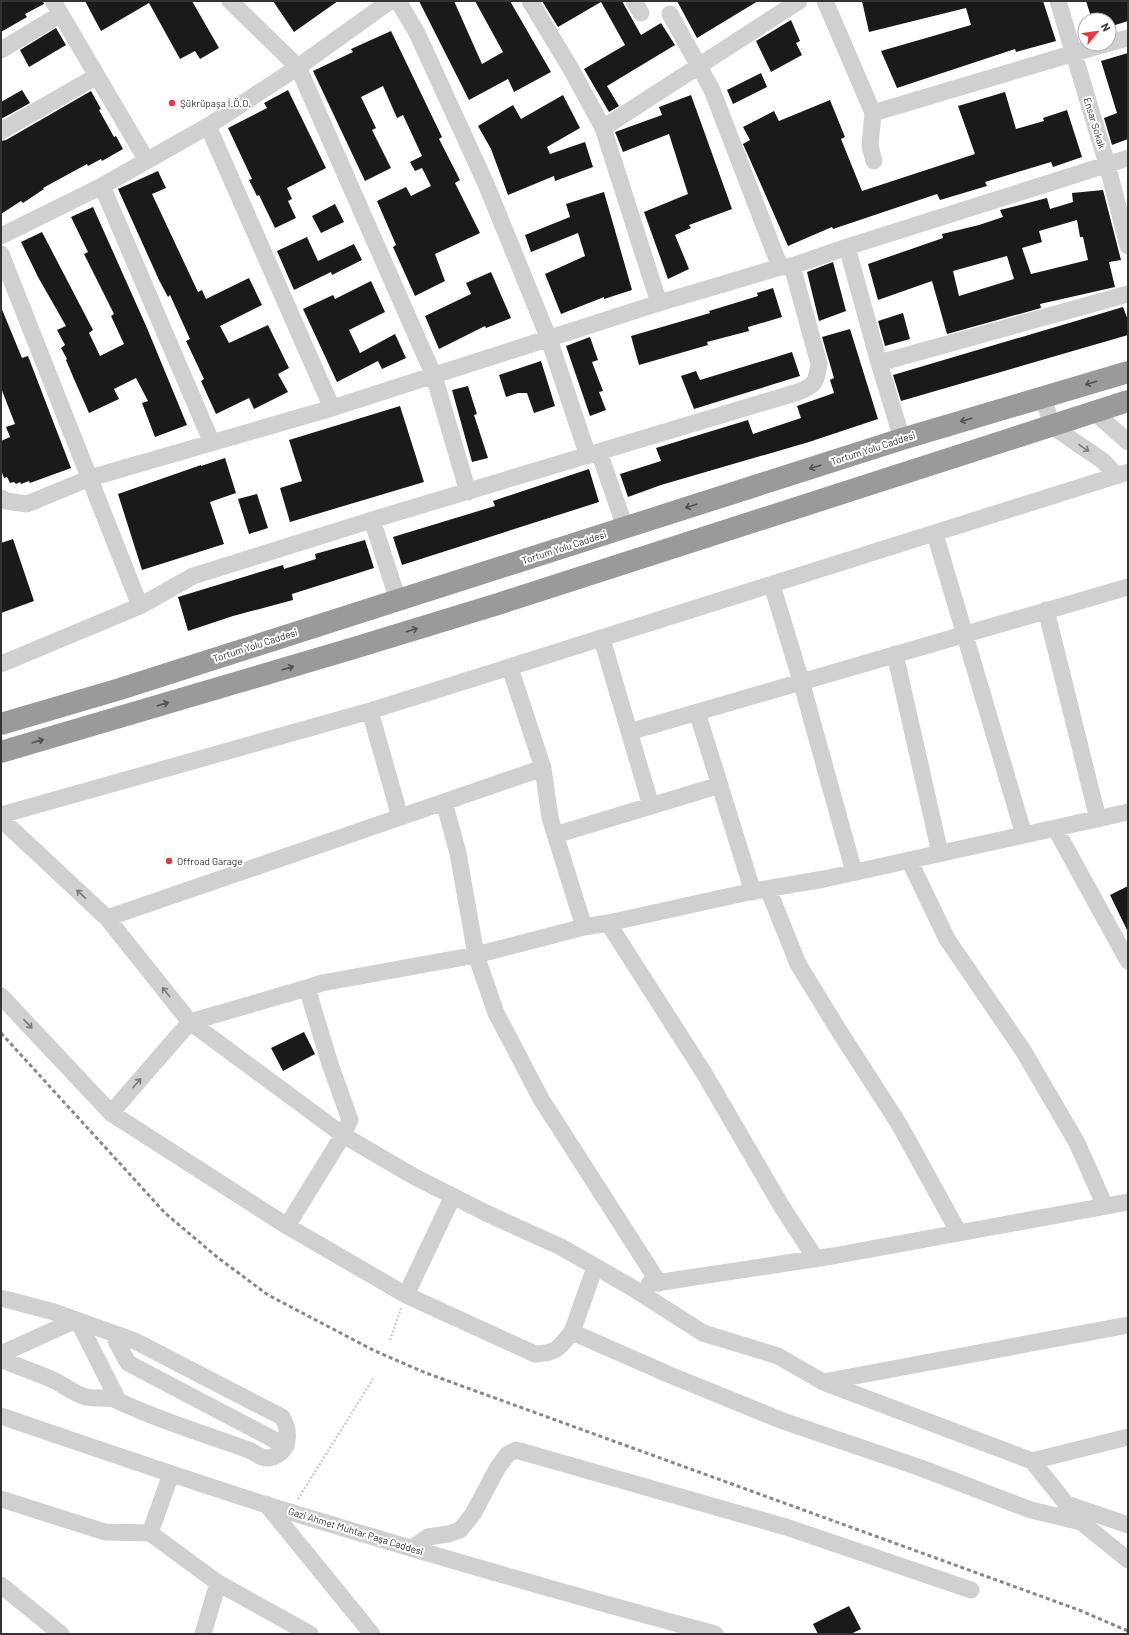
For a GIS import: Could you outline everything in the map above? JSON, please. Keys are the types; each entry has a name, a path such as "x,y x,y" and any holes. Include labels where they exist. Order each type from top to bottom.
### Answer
{"highway":[{"name":"Tortum Yolu Caddesi","path":"1,724 120,689 902,439 1128,372"},
{"path":"1,752 498,604 1128,401"}],"street":[{"path":"230,1 298,67 434,376 468,492"},
{"path":"1,236 102,186 208,126 298,67 390,1"},
{"path":"398,1 417,33 486,184 594,454 625,527"},
{"path":"530,1 571,69 602,128 659,303"},
{"path":"602,128 799,1"},
{"path":"825,1 874,113 870,146 874,161"},
{"name":"Ensar Sokak","path":"1058,1 1107,164 1128,246"},
{"path":"1,50 57,8 147,161"},
{"path":"1,664 140,606 193,576 812,386 817,379 819,364 786,267 712,90 670,14"},
{"path":"1117,41 1128,38"},
{"path":"874,113 1077,52"},
{"path":"1,130 97,76"},
{"path":"208,126 332,408"},
{"path":"1,498 6,501 27,504 90,478 332,408 659,303 786,267 1128,158"},
{"path":"102,186 212,443"},
{"path":"847,247 902,439"},
{"path":"1,254 140,606"},
{"path":"879,363 1128,294"},
{"path":"1043,397 1052,426 1102,461 1125,474"},
{"path":"1094,412 1128,442"},
{"path":"1,815 370,711 1125,474"},
{"path":"372,520 398,600"},
{"path":"935,534 1024,835"},
{"path":"772,585 801,681 854,872"},
{"path":"629,732 1128,587"},
{"path":"1046,610 1098,818"},
{"path":"602,639 651,806"},
{"path":"895,654 940,853"},
{"path":"510,668 543,768 550,818 584,927"},
{"path":"370,711 400,817"},
{"path":"697,712 720,785 760,890 798,964 899,1124 959,1233"},
{"path":"107,918 543,768"},
{"path":"555,835 720,785"},
{"path":"444,802 458,853 476,955 496,1013 541,1099 659,1282"},
{"path":"111,1113 190,1022 322,984 476,955 584,927 854,872 1128,812"},
{"path":"1,819 107,918 190,1022 343,1135 413,1176 561,1247 631,1287 704,1333 778,1356 823,1382 1032,1461 1081,1522 1128,1560"},
{"path":"1055,828 1128,961"},
{"path":"909,860 947,939 1024,1052 1077,1143 1104,1206"},
{"path":"608,923 704,1073 782,1207 816,1258"},
{"path":"287,1226 343,1135 350,1120 330,1064 307,988"},
{"path":"1,996 111,1113 287,1226 406,1295 535,1354 550,1353 560,1347 572,1332 595,1267"},
{"path":"406,1295 453,1196"},
{"path":"631,1287 816,1258 1128,1202"},
{"path":"1,1298 54,1312 135,1341 282,1417 288,1431 286,1446 277,1454 264,1458 250,1450 178,1426 105,1397 91,1397 80,1394 54,1380 1,1359"},
{"path":"1,1354 77,1320"},
{"path":"77,1320 119,1402"},
{"path":"823,1382 1128,1325"},
{"path":"572,1332 783,1422 921,1468 1032,1510 1081,1522"},
{"path":"115,1334 116,1341 128,1363 286,1446"},
{"name":"Gazi Ahmet Muhtar Paşa Caddesi","path":"1,1416 171,1474 266,1504 551,1589 715,1634"},
{"path":"1032,1461 1128,1437"},
{"path":"412,1548 428,1537 448,1534 460,1530 473,1514 498,1467 508,1454 516,1450 786,1527 971,1590"},
{"path":"150,1533 171,1474"},
{"path":"1,1499 105,1532 150,1533 218,1583 310,1634"},
{"path":"266,1504 372,1634"},
{"path":"1066,1504 1128,1525"},
{"path":"203,1634 218,1583"},
{"path":"1,1585 61,1634"}],"path":[{"path":"390,1340 406,1295"},
{"path":"290,1511 372,1379"}],"building":[{"path":"1,1 43,1 44,4 25,14 27,17 1,32"},
{"path":"85,1 192,1 219,48 200,59 195,51 180,59 149,3 101,31"},
{"path":"273,1 338,1 294,32"},
{"path":"419,1 454,1 482,64 503,52 475,1 510,1 551,72 514,92 508,79 469,100"},
{"path":"542,1 622,1 641,35 661,23 675,45 607,86 619,106 609,112 584,69 625,45 601,2 558,27"},
{"path":"677,1 758,1 697,38"},
{"path":"862,1 1043,1 1056,41 1016,52 1015,49 897,88 881,51 971,25 966,8 869,32"},
{"path":"1086,1 1128,1 1128,21 1117,24 1117,12 1089,12"},
{"path":"791,20 800,41 796,43 802,55 771,72 756,41"},
{"path":"56,28 66,45 29,67 20,50"},
{"path":"391,31 442,137 439,139 460,180 455,183 480,233 435,254 445,281 415,296 393,247 396,245 377,201 406,187 411,196 431,186 422,168 415,171 410,162 422,156 403,115 397,118 383,86 361,97 376,128 372,130 391,168 365,181 313,71 353,52 351,49"},
{"path":"1128,53 1128,139 1112,145 1104,118 1117,113 1101,61"},
{"path":"761,73 767,87 733,104 727,90"},
{"path":"22,90 30,103 1,119 1,102"},
{"path":"288,90 326,168 287,188 292,199 288,201 296,218 275,228 259,195 257,196 249,180 252,179 228,128 267,108 264,103"},
{"path":"91,91 101,109 99,110 114,137 116,136 123,149 102,161 101,159 88,166 87,164 43,188 44,189 23,203 21,201 1,214 1,141 6,140"},
{"path":"1005,92 1016,129 1044,121 1043,118 1067,110 1082,157 1053,167 1051,162 985,182 987,186 940,200 937,194 833,229 832,227 788,246 743,144 750,140 743,127 774,111 779,121 830,100 845,137 841,139 862,191 975,154 958,106"},
{"path":"563,95 580,128 547,147 550,154 585,142 593,167 555,181 554,176 508,195 491,149 478,126 513,105 521,119"},
{"path":"691,95 732,209 689,225 691,228 675,235 689,269 668,279 644,212 688,194 669,134 623,152 615,132 662,115 659,107"},
{"path":"158,171 166,188 152,194 198,292 202,290 206,299 249,278 262,305 220,326 229,343 268,325 289,368 278,374 288,392 254,409 249,398 216,414 201,381 204,379 186,341 190,339 170,295 168,297 159,280 118,189"},
{"path":"1103,190 1121,260 1109,262 1115,287 1040,304 1041,308 947,334 932,281 878,300 868,264 943,238 942,234 979,225 1003,217 1000,210 1047,198 1050,209 1073,202 1072,193","holes":["1077,220 1080,237 1083,237 1088,260 1031,274 1022,248 1042,242 1039,231","1007,256 1014,279 959,296 953,271"]},
{"path":"604,192 632,290 604,299 604,297 561,314 545,274 585,256 578,233 531,252 525,235 570,217 566,204"},
{"path":"335,204 344,222 321,233 312,216"},
{"path":"93,207 147,328 187,425 155,437 142,403 148,401 136,378 114,389 119,399 89,413 61,348 65,345 57,330 66,326 38,277 21,242 42,232 93,330 89,333 100,356 124,344 111,316 114,314 84,254 88,252 71,217"},
{"path":"307,237 318,261 354,244 362,260 332,275 331,272 294,290 277,251"},
{"path":"833,262 846,311 819,321 807,272"},
{"path":"491,272 511,318 486,328 485,326 439,349 425,316 471,294 466,283"},
{"path":"371,281 385,312 349,330 360,353 395,334 406,358 382,369 378,361 337,382 303,309 333,295 335,299"},
{"path":"773,288 782,317 748,327 749,331 707,342 708,345 639,365 631,336 710,313 709,311 758,296 757,293"},
{"path":"1,307 22,358 28,356 71,468 30,483 29,481 21,484 20,482 16,484 14,482 10,483 7,477 4,478 1,470 1,441 10,437 6,427 15,424 1,388"},
{"path":"1123,307 1128,320 1128,335 901,401 893,375"},
{"path":"903,313 910,339 885,346 878,321"},
{"path":"850,329 878,419 809,442 661,485 628,497 620,474 661,461 656,448 748,420 753,434 801,418 797,406 834,393 830,380 834,378 822,337"},
{"path":"590,337 598,360 592,362 603,391 599,392 606,410 590,416 566,346"},
{"path":"792,352 800,376 694,409 681,376 696,371 700,380"},
{"path":"541,361 555,406 534,413 527,393 518,393 506,397 499,375"},
{"path":"468,386 477,414 474,415 488,458 472,462 452,390"},
{"path":"400,406 424,482 290,522 280,488 302,481 289,440"},
{"path":"225,458 236,493 210,502 224,544 142,570 118,494"},
{"path":"589,469 599,502 402,565 393,537 495,506 493,501"},
{"path":"257,494 268,528 249,534 238,499"},
{"path":"13,539 34,601 1,613 1,543"},
{"path":"365,540 374,568 292,594 293,600 233,616 188,631 178,597 283,565 284,569 316,559 315,554"},
{"path":"1128,886 1128,932 1110,895"},
{"path":"304,1032 315,1054 283,1071 271,1048"},
{"path":"849,1606 861,1629 851,1634 818,1634 813,1624"}],"railway":[{"path":"1,1033 165,1213 217,1257 268,1295 375,1351 426,1373 1079,1610 1128,1631"}],"place":[{"name":"Şükrüpaşa İ.Ö.O.","path":"172,103"},
{"name":"Offroad Garage","path":"169,861"}]}
